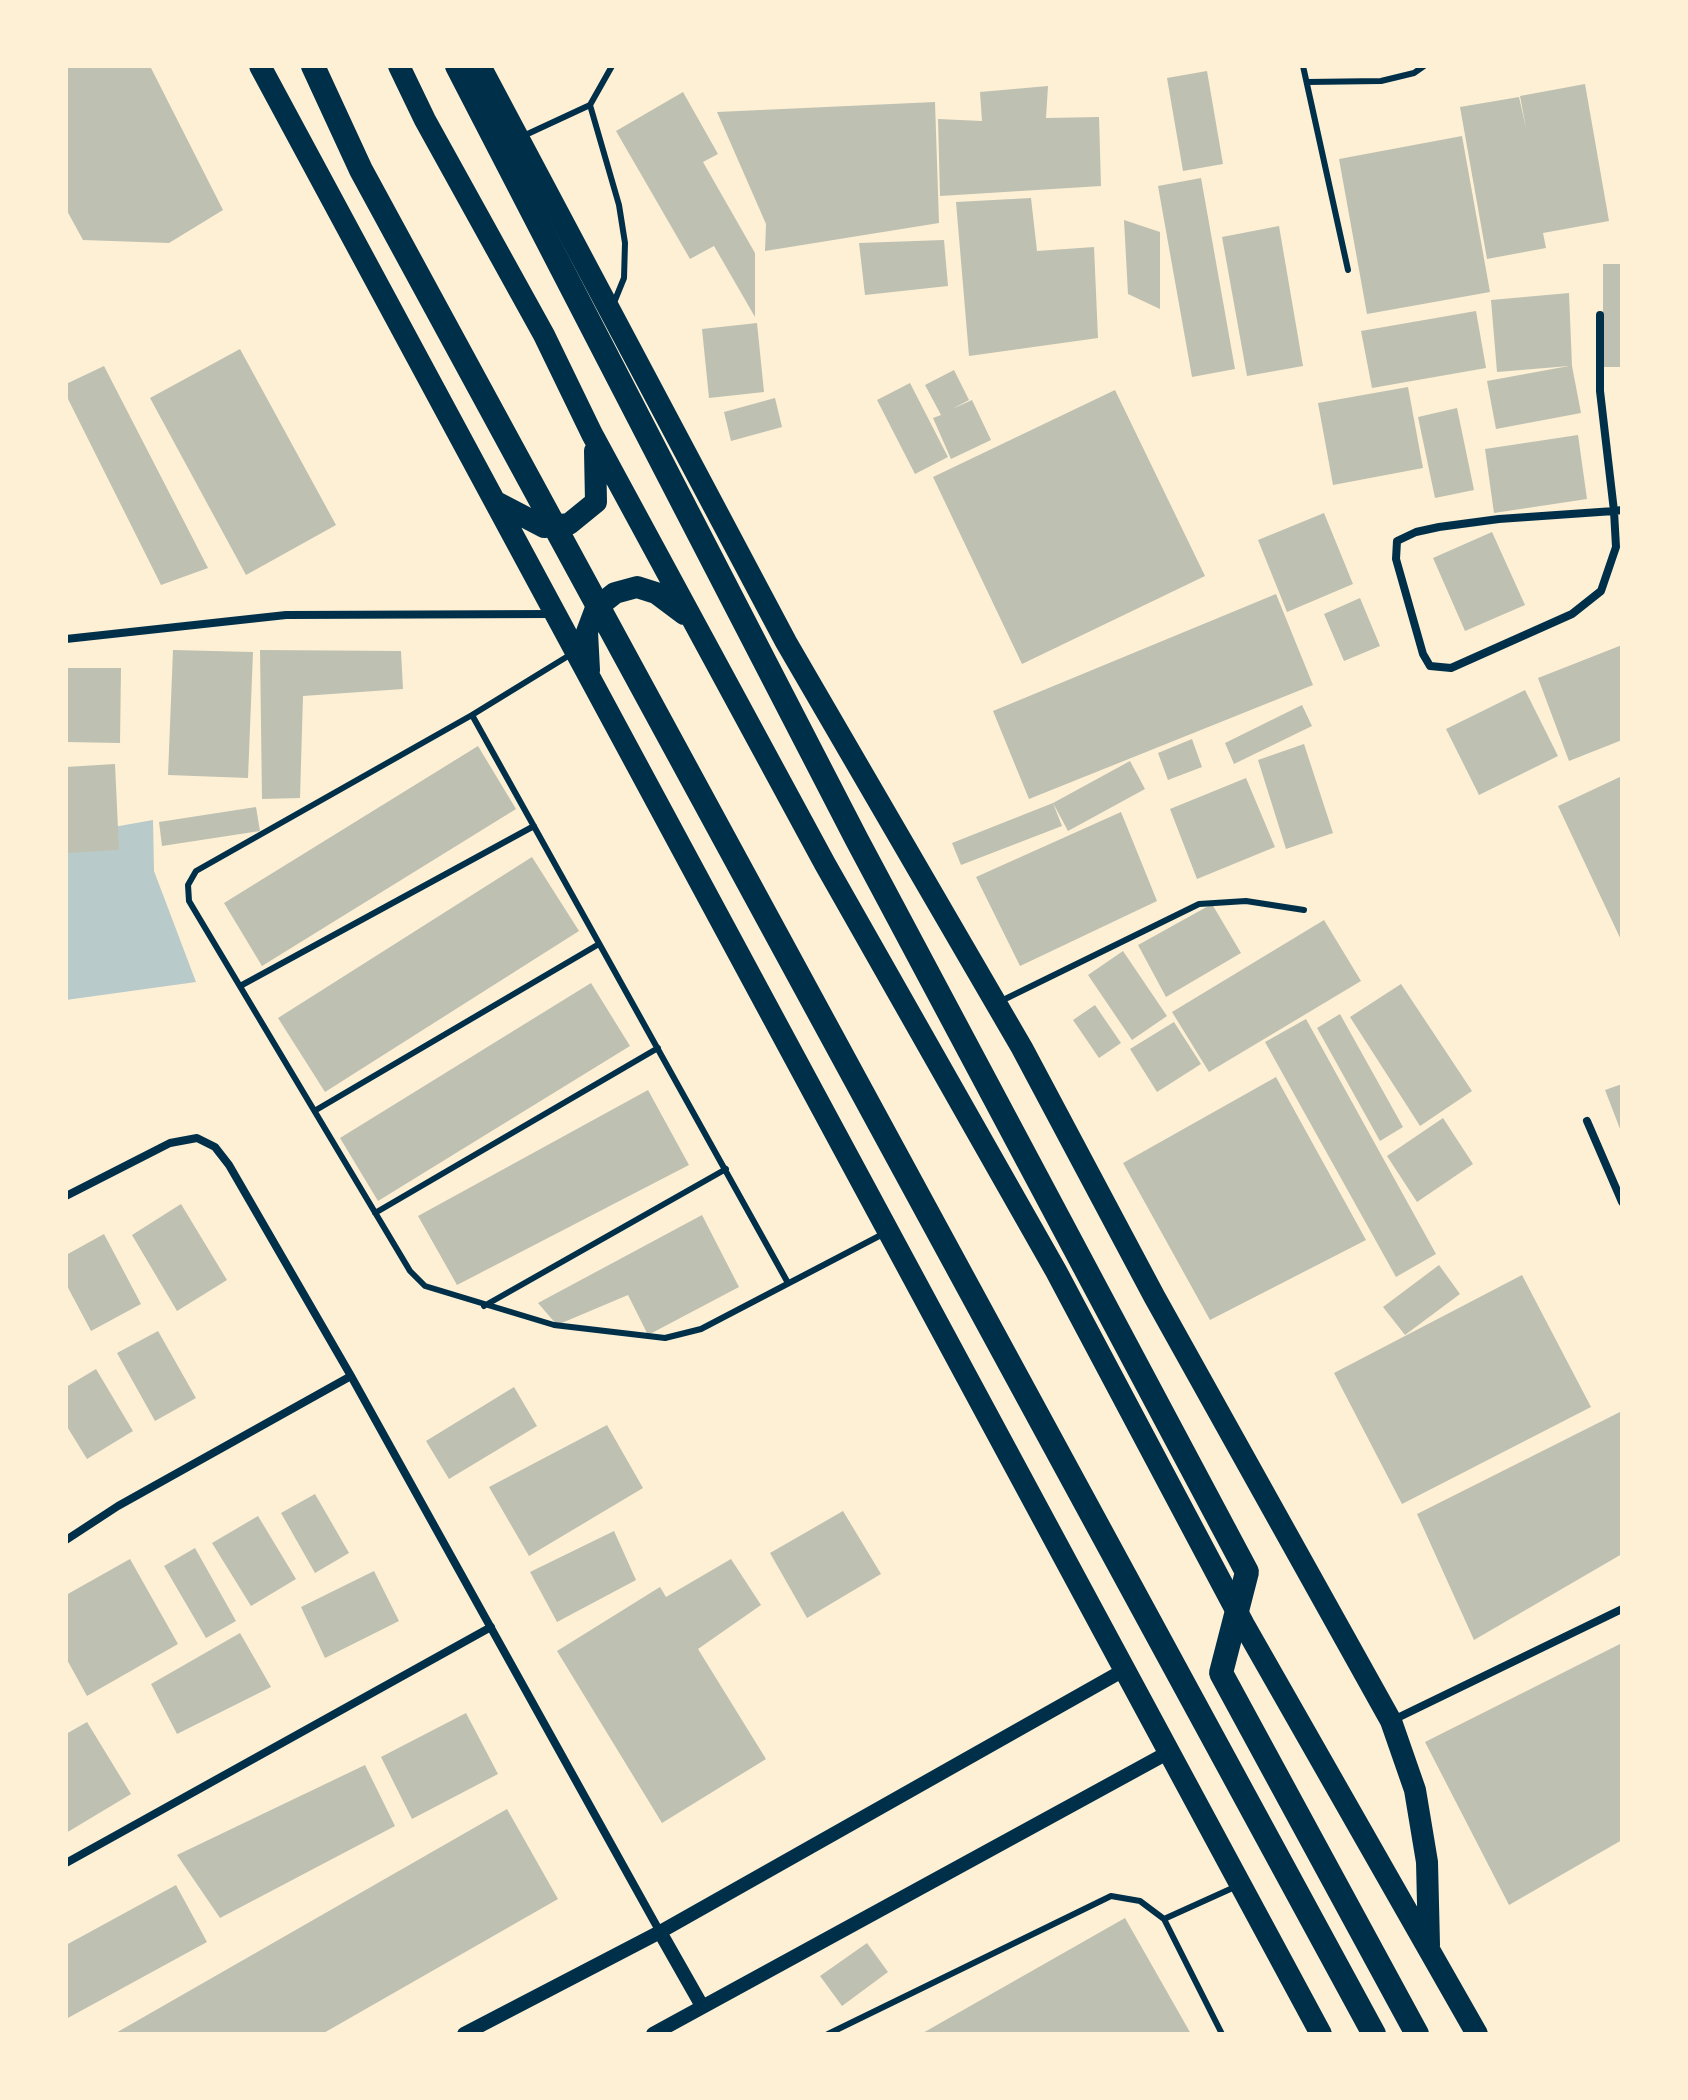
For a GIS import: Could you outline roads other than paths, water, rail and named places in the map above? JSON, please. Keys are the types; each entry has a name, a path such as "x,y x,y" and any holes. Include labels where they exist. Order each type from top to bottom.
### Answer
{"highway":[{"path":"260,66 1321,2034"},
{"path":"313,66 361,170 1374,2034"},
{"path":"399,66 425,120 544,335 592,434 693,623 896,991 1056,1271 1244,1625 1477,2034"},
{"path":"457,66 857,840 1247,1572 1221,1673 1417,2034"},
{"path":"480,66 786,642 995,1003 1391,1721 1415,1790 1425,1850 1430,1952"},
{"path":"496,502 544,527 569,524 596,502 598,467 592,434"},
{"path":"589,675 587,632 596,608 615,593 637,587 656,593 693,623"}],"street":[{"path":"1600,315 1600,391 1618,510 1616,547 1601,591 1572,614 1451,668 1430,666 1423,654 1396,559 1397,541 1416,532 1439,527 1618,510"},
{"path":"66,639 286,615 556,614"},
{"path":"1587,1121 1622,1202"},
{"path":"66,1196 170,1143 197,1138 215,1147 229,1165 351,1376 702,2006"},
{"path":"66,1540 118,1506 351,1376"},
{"path":"1391,1721 1622,1609"},
{"path":"66,1863 491,1627"},
{"path":"464,2034 660,1932 1124,1670"},
{"path":"653,2034 1169,1752"}],"lane":[{"path":"518,139 590,105 612,66"},
{"path":"1303,66 1348,270"},
{"path":"1307,82 1381,81 1414,73 1424,66"},
{"path":"590,105 619,205 625,243 624,278 609,312"},
{"path":"576,651 472,715 196,871 188,885 189,901 242,985 410,1271 425,1286 554,1325 665,1338 701,1329 788,1283 850,1255 888,1232"},
{"path":"472,715 788,1283"},
{"path":"242,985 534,826"},
{"path":"995,1003 1199,904 1246,901 1304,910"},
{"path":"316,1110 599,944"},
{"path":"375,1213 658,1048"},
{"path":"484,1306 726,1169"},
{"path":"1164,1919 1240,1884"},
{"path":"828,2034 1111,1896 1140,1901 1164,1919 1222,2034"}]}
